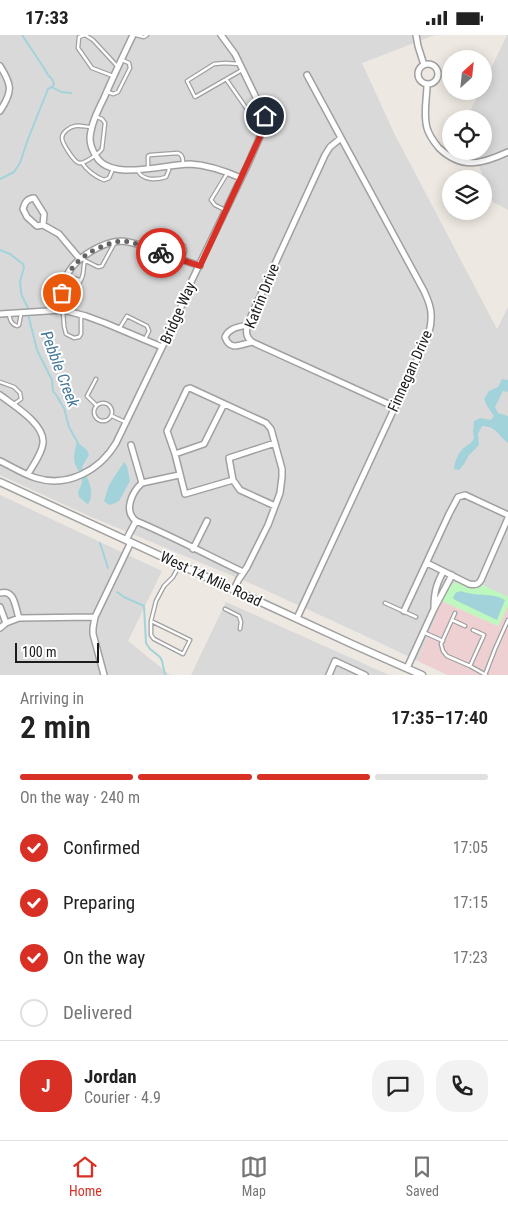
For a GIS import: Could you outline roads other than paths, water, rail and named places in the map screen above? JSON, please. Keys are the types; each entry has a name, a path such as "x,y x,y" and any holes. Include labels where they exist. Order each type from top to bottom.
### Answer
{"street":[{"path":"134,35 113,76 92,128 91,148 99,161 113,168 138,170 183,165 207,166 242,178"},
{"path":"416,35 424,65"},
{"name":"Bridge Way","path":"0,461 36,478 55,481 78,476 87,472 109,455 126,423 179,312 192,279 242,178 265,125 265,116 235,54 223,36"},
{"path":"431,64 437,68 439,74 434,83 427,84 421,81 418,76 420,69 424,65 431,64"},
{"path":"0,66 9,81 10,89 6,102 0,111"},
{"name":"Finnegan Drive","path":"298,618 426,339 432,317 421,284 307,75"},
{"path":"427,84 425,110 427,130 445,154 461,161 472,163 491,160 508,152"},
{"name":"Katrin Drive","path":"341,139 330,147 325,155 247,325 246,333 252,342 395,407"},
{"path":"44,225 44,214 34,198 28,200 23,209 27,217 37,226 44,225 58,234 83,260"},
{"path":"63,310 64,285 66,277 74,265 83,260 92,251 114,242 126,241 200,266"},
{"path":"0,314 63,310 82,314 162,347"},
{"path":"247,325 229,330 225,337 226,341 232,346 252,342"},
{"path":"233,480 185,494 167,431 187,389 190,388 266,423 271,429 282,469 280,493 268,525 234,589"},
{"path":"0,395 35,424 42,433 42,446 28,474"},
{"path":"175,454 204,444 224,404"},
{"path":"275,443 229,458 233,480 240,490 275,507"},
{"path":"131,445 142,483"},
{"path":"180,475 142,483 131,498 132,519 243,572"},
{"name":"West 14 Mile Road","path":"0,482 422,675"},
{"path":"404,611 458,497 465,495 508,517 479,584 469,584 427,563"},
{"path":"104,675 93,634 95,617 136,521"},
{"path":"193,549 207,521"},
{"path":"434,609 434,595 443,571"},
{"path":"407,668 452,575"},
{"path":"0,593 5,591 12,596 19,618"},
{"path":"0,607 6,623"},
{"path":"0,628 6,623 19,618 95,617"},
{"path":"329,675 335,661 365,675"}],"lane":[{"path":"113,76 92,68 78,47 79,37 85,35 94,41 118,67"},
{"path":"134,35 144,37 147,35"},
{"path":"107,91 113,94 118,92 130,68 129,63 121,59"},
{"path":"225,63 241,67 226,79 195,97 186,81 214,64 225,63"},
{"path":"226,79 249,112 254,113 261,109"},
{"path":"82,163 102,149 105,123 102,119 96,117"},
{"path":"92,128 79,125 74,126 64,132 62,135 63,141 74,160 82,163 98,177 104,180 109,178 113,168"},
{"path":"148,169 148,157 150,155 178,153 182,157 183,165"},
{"path":"138,170 143,178 160,179 166,177 169,170 168,166"},
{"path":"226,210 211,200 228,172"},
{"path":"153,250 159,236 164,235 184,246 185,251 182,260"},
{"path":"164,254 170,239"},
{"path":"62,298 77,286 80,281 83,260 98,267 102,266 114,242"},
{"path":"66,277 80,281"},
{"path":"63,310 66,334 74,338 79,337 82,314"},
{"path":"8,313 10,321 13,325 17,326 19,325 21,312"},
{"path":"119,329 127,316 147,326 148,331 145,340"},
{"path":"96,379 87,396 96,405"},
{"path":"0,382 14,387 20,393 21,399 13,405"},
{"path":"104,403 109,405 112,410 111,416 107,420 98,419 94,414 96,405 104,403"},
{"path":"111,416 126,423"},
{"path":"151,621 190,639 183,654 154,639 151,621 156,601 164,586 173,577 179,564"},
{"path":"385,603 416,617"},
{"path":"225,609 239,617 242,623 240,629"},
{"path":"456,613 442,641 441,647 445,654 485,675 508,620"},
{"path":"452,620 465,626"},
{"path":"470,666 484,635 473,630"},
{"path":"424,632 442,641"}],"water":[{"path":"502,379 508,380 508,392 503,391 495,407 498,413 508,416 508,443 495,430 482,426 478,434 479,445 469,455 459,470 454,469 459,454 474,438 474,421 480,418 491,420 494,416 484,399 489,391 498,387"},
{"path":"77,442 87,450 89,455 82,467 91,489 91,498 87,504 79,497 78,492 82,479 74,460"},
{"path":"124,462 127,466 130,481 119,501 109,505 104,501 109,485"},
{"path":"461,591 495,596 505,600 497,620 455,600 453,598 455,594"}],"waterway":[{"name":"Pebble Creek","path":"0,179 14,172 20,163 48,89 54,84 22,35"},
{"path":"52,87 61,92 71,93"},
{"name":"Pebble Creek","path":"0,250 10,254 23,264 20,282 21,292 28,308 37,350 52,380 53,391 64,408 69,427 78,443"},
{"name":"Pebble Creek","path":"100,543 108,568"},
{"name":"Pebble Creek","path":"117,592 144,606 146,643 160,657 165,675"}]}
